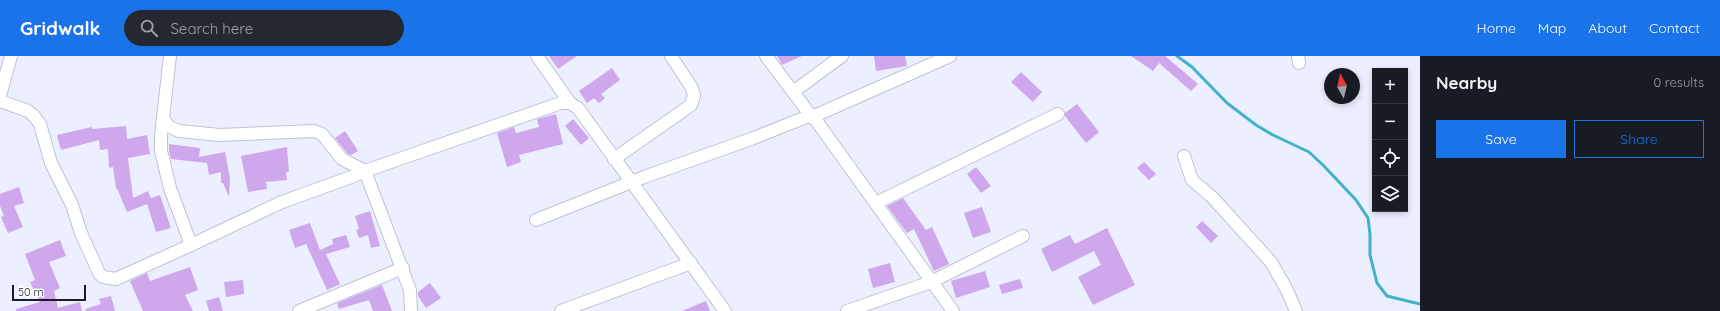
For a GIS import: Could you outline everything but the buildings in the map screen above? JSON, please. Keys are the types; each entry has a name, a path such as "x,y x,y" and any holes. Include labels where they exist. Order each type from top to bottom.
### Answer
{"street":[{"path":"0,96 11,56"},
{"path":"170,56 161,151 164,170 191,245"},
{"path":"537,56 570,103 578,108 725,311"},
{"path":"614,159 691,104 694,96 692,88 671,56"},
{"path":"766,56 876,203 953,311"},
{"path":"794,92 842,56"},
{"path":"536,220 631,182 751,139 805,117 812,117 950,56"},
{"path":"0,101 28,112 34,116 40,124 53,167 72,205 81,233 99,273 103,277 116,278 191,245 282,202 365,171 562,103 570,103"},
{"path":"876,203 1058,114"},
{"path":"163,118 168,126 179,131 219,135 317,132 327,139 342,160 365,171 403,268 410,290 410,311"},
{"path":"1184,156 1192,180 1212,197 1271,262 1287,290 1296,311"},
{"path":"847,311 931,282 1023,236"},
{"path":"561,311 691,263"},
{"path":"299,311 403,268"}],"waterway":[{"path":"1177,56 1192,67 1227,103 1256,125 1309,152 1323,165 1356,200 1368,218 1370,255 1377,283 1387,296 1420,304"}]}
